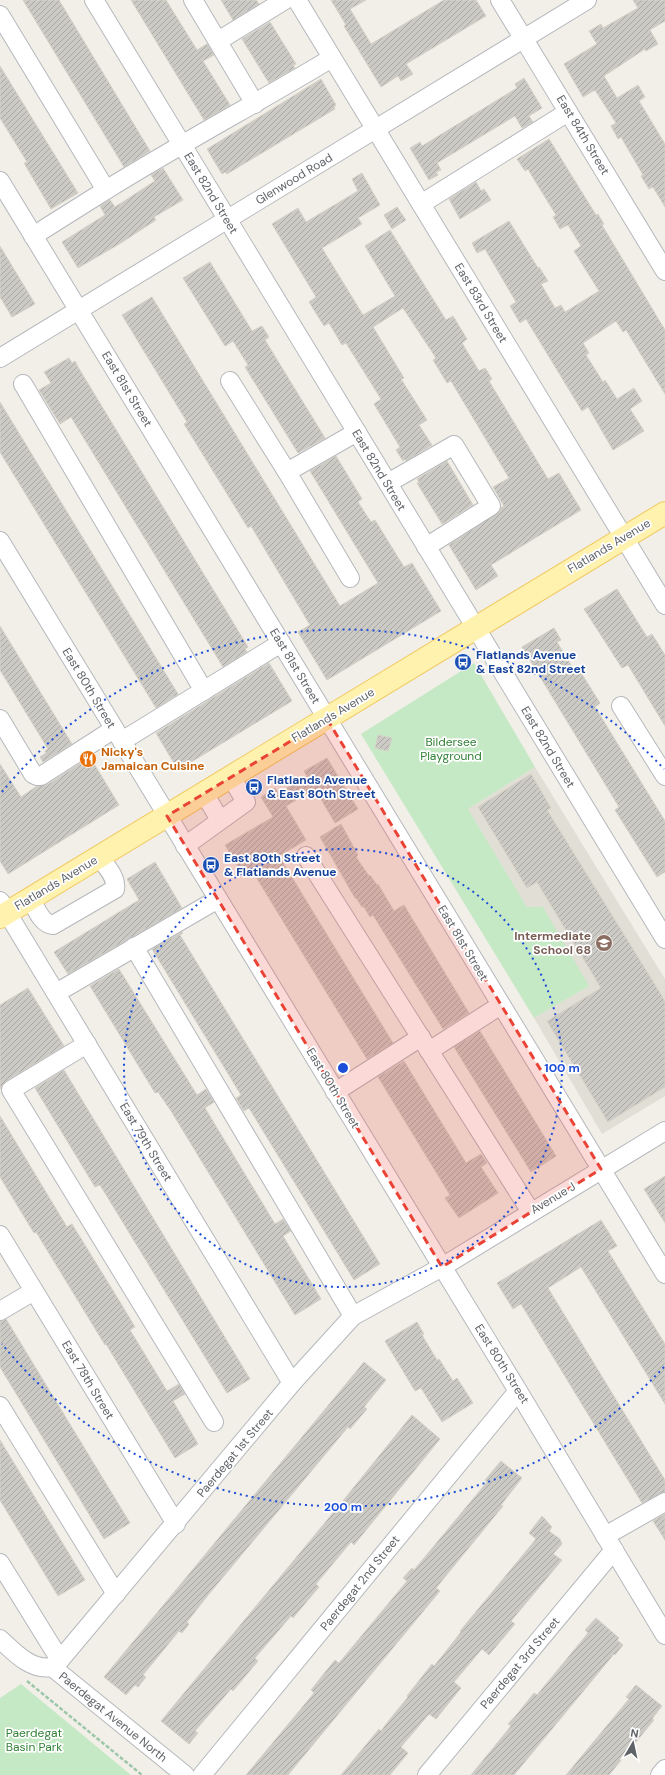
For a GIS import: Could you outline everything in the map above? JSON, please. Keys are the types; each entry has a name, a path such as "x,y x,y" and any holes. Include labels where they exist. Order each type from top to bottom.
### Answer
{"main road":[{"name":"Flatlands Avenue","path":"2,910 31,898 100,857 476,629 665,512"}],"street":[{"name":"East 82nd Street","path":"94,0 665,939"},
{"path":"193,0 255,104"},
{"path":"218,41 285,0"},
{"name":"East 83rd Street","path":"297,0 665,605"},
{"name":"East 84th Street","path":"500,0 665,271"},
{"name":"Glenwood Road","path":"0,356 79,310 587,0"},
{"path":"0,15 106,190"},
{"path":"34,236 181,144 255,104 332,58"},
{"path":"421,204 568,112"},
{"name":"East 81st Street","path":"0,181 665,1274"},
{"path":"230,381 287,472 350,578"},
{"path":"23,384 204,691"},
{"path":"287,472 356,432"},
{"path":"388,482 454,445 491,506 426,547"},
{"name":"East 80th Street","path":"0,541 665,1635"},
{"path":"0,719 33,774 36,776 41,776 204,691 281,643"},
{"path":"621,706 665,776"},
{"path":"185,846 246,802 231,777"},
{"path":"204,793 220,820"},
{"path":"306,856 531,1212"},
{"path":"31,898 47,925 53,925 115,889 116,884 100,857"},
{"path":"56,993 218,899"},
{"name":"East 79th Street","path":"2,910 56,993 292,1383"},
{"path":"134,947 353,1316"},
{"path":"335,1092 501,1005"},
{"path":"87,1044 5,1094 214,1422"},
{"name":"Avenue J","path":"442,1267 665,1130"},
{"name":"East 78th Street","path":"0,1235 176,1524"},
{"name":"Paerdegat 1st Street","path":"56,1664 176,1524 292,1383 353,1316 442,1267"},
{"path":"0,1311 34,1291"},
{"name":"Paerdegat 2nd Street","path":"202,1775 518,1391"},
{"path":"0,1406 116,1594"},
{"path":"610,1543 665,1502"},
{"name":"Paerdegat 3rd Street","path":"427,1775 610,1543"},
{"path":"0,1563 56,1664"},
{"name":"Paerdegat Avenue North","path":"0,1639 33,1665 46,1668 56,1664 185,1775"},
{"path":"660,1775 665,1770"}],"path":[{"path":"23,1677 142,1775"}],"highlighted area":[{"path":"327,719 601,1169 442,1267 167,816"}],"shaded area":[{"name":"Intermediate School 68","path":"535,767 665,979 665,1096 602,1134 534,1018 589,986 527,907 468,809"}],"green space":[{"name":"Bildersee Playground","path":"474,663 535,767 468,809 527,907 543,907 589,986 534,1018 361,734"},
{"name":"Paerdegat Basin Park","path":"21,1684 131,1775 0,1775 0,1698"}],"building":[{"path":"23,0 59,0 150,151 124,167"},
{"path":"131,0 166,0 197,50 207,44 214,55 203,61 230,105 204,120"},
{"path":"221,0 256,0 259,4 233,20"},
{"path":"331,0 366,0 350,9 371,44 444,0 476,0 486,16 406,64 413,74 401,81 398,76 381,87 344,26 346,25"},
{"path":"633,0 665,0 665,21 650,30 658,44 646,51 645,49 604,76 617,98 638,85 645,97 639,101 665,144 665,207 653,187 649,189 641,176 643,175 621,137 618,139 611,126 616,123 595,90 583,97 564,64 597,44 589,31 601,24 603,28 638,8"},
{"path":"270,22 296,64 293,65 295,68 269,83 242,39"},
{"path":"0,66 78,193 51,209 24,163 27,162 0,118"},
{"path":"524,78 542,108 529,116 533,122 522,128 515,116 437,163 441,170 436,172 438,175 429,180 410,148 420,142 422,146 517,88 515,84"},
{"path":"321,79 336,105 334,107 335,109 227,174 225,172 222,174 207,149"},
{"path":"549,139 596,215 598,214 604,224 602,225 665,330 665,394 626,330 623,332 616,321 583,343 589,353 586,355 603,382 605,380 617,399 634,388 642,401 630,409 644,431 613,450 588,407 582,411 526,319 520,323 510,306 516,302 485,249 477,253 472,243 509,221 538,268 539,267 548,281 541,284 555,308 561,305 565,312 599,291 574,251 581,246 568,225 560,229 553,217 556,215 528,169 525,171 517,159"},
{"path":"163,168 183,200 154,217 156,220 121,243 78,268 62,242 105,215 100,206 110,200 115,207 155,181 151,175"},
{"path":"362,173 380,205 358,218 362,224 322,248 363,315 395,296 365,246 390,230 446,320 453,316 467,339 462,343 479,371 485,368 492,379 489,381 548,479 559,473 581,510 491,565 498,576 476,590 449,545 500,511 504,506 493,487 509,478 451,381 447,383 433,360 436,358 403,308 373,327 404,378 401,379 427,420 419,425 432,445 406,461 405,459 403,461 396,450 400,447 374,404 381,399 346,343 342,345 329,323 324,326 309,302 316,297 272,224 298,208 306,222 358,191 352,179"},
{"path":"476,182 481,191 484,189 491,200 460,219 449,199"},
{"path":"397,207 406,220 392,229 384,215"},
{"path":"0,246 35,304 12,317 0,297"},
{"path":"210,262 252,331 262,326 269,337 265,340 325,438 298,453 245,367 248,365 233,341 225,346 183,278"},
{"path":"152,297 340,606 378,583 310,471 336,456 362,499 358,502 371,522 375,520 404,567 412,563 441,611 327,680 298,632 310,625 251,526 248,528 184,424 187,422 122,315"},
{"path":"69,358 72,363 75,361 248,647 245,649 247,652 223,667 71,417 60,424 39,390 51,383 44,372"},
{"path":"0,402 178,694 156,708 0,452"},
{"path":"447,461 473,505 442,524 417,483 419,482 417,479"},
{"path":"617,589 647,637 652,634 665,655 665,726 628,665 622,668 584,609"},
{"path":"0,626 72,744 43,762 40,757 46,753 45,751 48,749 0,670"},
{"path":"554,628 561,640 557,642 574,670 578,668 600,703 595,707 665,821 665,872 657,877 615,810 619,807 522,647"},
{"path":"269,663 292,701 178,770 156,733"},
{"path":"378,735 392,738 388,751 375,748"},
{"path":"90,757 119,805 8,874 0,861 0,764 21,797 37,786 47,785"},
{"path":"327,758 358,809 335,823 315,789 286,806 306,840 279,856 393,1043 367,1059 253,872 244,877 225,845 273,817 261,797 275,788 278,793 307,776 304,771"},
{"name":"Intermediate School 68","path":"531,774 551,808 547,810 665,1001 665,1087 608,1122 547,1021 601,988 537,882 527,888 478,807"},
{"path":"341,824 358,855 356,857 369,876 370,875 377,885 378,884 394,911 404,905 469,1013 443,1029 373,915 370,917 364,907 362,907 355,898 320,837"},
{"path":"155,862 182,908 68,974 54,952 139,900 127,879"},
{"path":"182,932 183,933 180,935 380,1264 354,1280 249,1108 244,1111 236,1098 241,1095 152,949"},
{"path":"119,969 197,1095 206,1089 214,1102 205,1108 275,1224 283,1219 291,1231 283,1236 321,1299 295,1315 171,1111 158,1092 155,1093 90,986"},
{"path":"28,988 64,1046 6,1081 0,1089 0,1005"},
{"path":"480,1031 556,1156 531,1172 454,1047"},
{"path":"404,1061 466,1163 481,1154 487,1163 481,1167 498,1193 459,1218 445,1198 450,1195 378,1077"},
{"path":"64,1070 250,1379 227,1393 100,1185 95,1187 35,1088"},
{"path":"0,1116 67,1227 72,1224 120,1302 135,1327 130,1330 167,1391 179,1384 185,1394 173,1401 198,1444 175,1458 106,1344 105,1345 36,1232 34,1233 0,1177"},
{"path":"665,1176 665,1223 644,1189"},
{"path":"601,1220 617,1246 608,1251 665,1344 665,1404 581,1267 548,1288 665,1480 665,1492 642,1503 521,1304 513,1309 497,1283"},
{"path":"6,1319 130,1523 104,1539 0,1367 0,1321"},
{"path":"417,1322 424,1334 422,1335 437,1360 439,1359 453,1381 457,1378 473,1403 442,1422 421,1388 415,1391 385,1341"},
{"path":"364,1362 386,1380 364,1407 367,1409 350,1429 348,1427 209,1594 187,1622 189,1624 182,1633 179,1631 143,1675 146,1677 138,1687 135,1685 126,1695 104,1677"},
{"path":"412,1415 440,1439 354,1545 351,1542 316,1584 319,1587 293,1618 291,1616 255,1658 258,1661 233,1691 231,1689 195,1731 198,1733 189,1744 161,1721"},
{"path":"0,1440 85,1580 58,1596 0,1500"},
{"path":"501,1461 522,1478 501,1505 503,1506 436,1588 440,1591 288,1775 246,1775 314,1693 311,1690 326,1671 335,1660 339,1663 407,1581 403,1578 412,1568 414,1570 487,1482 485,1480"},
{"path":"665,1514 665,1540 653,1521"},
{"path":"542,1516 552,1527 549,1531 560,1539 562,1544 553,1554 562,1560 511,1621 515,1624 489,1655 482,1649 454,1682 461,1688 436,1719 429,1714 401,1747 408,1753 390,1775 341,1775 379,1729 381,1731 432,1664 434,1666 461,1632 460,1631 536,1539 529,1533"},
{"path":"596,1618 619,1638 617,1640 623,1645 514,1775 471,1775 511,1726 508,1724 534,1693 537,1695 588,1633 585,1630"},
{"path":"636,1685 662,1706 652,1719 654,1720 609,1775 566,1775 629,1699 626,1697"}],"place":[{"name":"Flatlands Avenue & East 82nd Street","path":"463,662"},
{"name":"Nicky's Jamaican Cuisine","path":"88,759"},
{"name":"Flatlands Avenue & East 80th Street","path":"254,787"},
{"name":"East 80th Street & Flatlands Avenue","path":"211,865"},
{"name":"Intermediate School 68","path":"604,943"}]}
